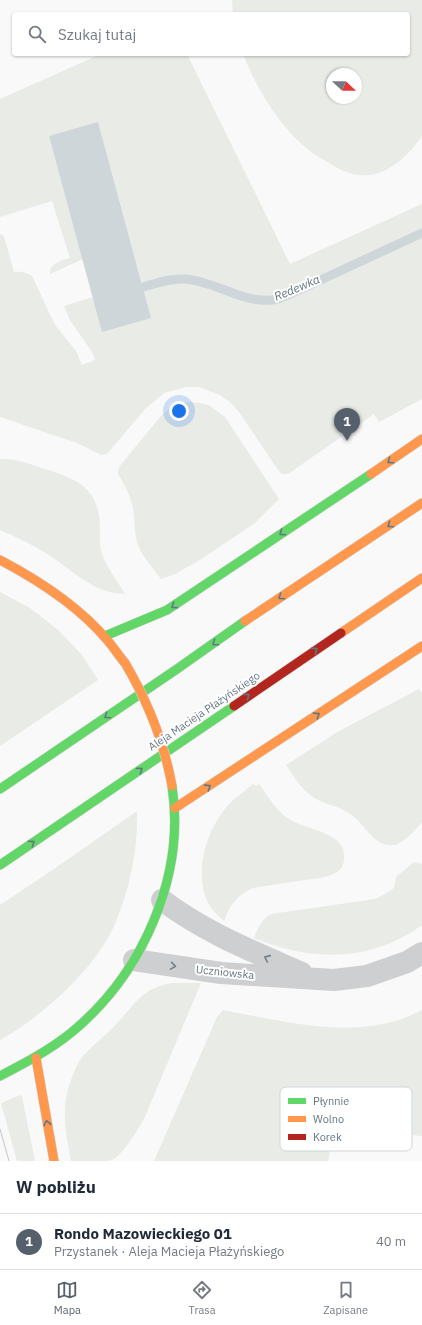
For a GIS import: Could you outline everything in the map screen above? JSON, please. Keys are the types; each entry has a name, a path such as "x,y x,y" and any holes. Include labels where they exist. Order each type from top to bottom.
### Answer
{"main road":[{"path":"105,636 167,610 422,439"},
{"path":"0,789 177,669 246,620 422,504"},
{"path":"0,560 23,571 53,590 80,612 105,636 125,663 144,695 159,730 169,766 176,808 170,870 162,900 150,931 134,960 115,989 91,1015 65,1038 36,1058 0,1076"},
{"name":"Aleja Macieja Płażyńskiego","path":"0,865 422,578"},
{"path":"176,808 422,646"},
{"path":"36,1058 54,1161"}],"street":[{"name":"Uczniowska","path":"162,900 179,913 233,943 316,980"},
{"name":"Uczniowska","path":"134,960 221,973 334,980 367,976 407,962 422,953"}],"shaded area":[{"path":"232,0 422,0 422,136 404,157 388,169 370,175 360,175 342,170 311,152 289,132 271,108 255,81 244,56 410,56 410,12 233,12"},
{"path":"97,56 188,56 290,264 422,204 422,399 379,422 374,414 288,474 282,474 278,470 239,412 230,402 220,395 199,387 186,387 164,393 145,409 107,454 101,455 77,443 0,417 0,234 4,236 14,272 23,272 32,276 55,325 76,351 82,365 95,360 92,352 70,320 64,306 93,297 103,332 143,287 98,123 49,136 83,259 50,274 50,270 54,264 70,258 52,201 0,217 0,99"},
{"path":"98,122 151,318 102,332 49,136"},
{"path":"190,402 210,406 225,417 279,499 255,523 200,560 175,574 161,579 145,559 138,545 135,532 133,508 127,490 118,474 119,467 160,417 169,409 179,404"},
{"path":"0,459 30,464 69,478 86,488 92,495 99,514 100,544 102,554 125,594 104,590 86,582 40,549 0,530"},
{"path":"0,592 30,608 58,630 82,655 98,680 0,746"},
{"path":"419,689 422,693 422,822 409,836 398,844 387,845 381,843 371,835 358,820 348,812 319,801 305,791 286,765 339,731"},
{"path":"253,784 256,786 259,784 276,808 284,816 296,823 333,837 343,850 344,860 342,867 338,872 332,875 253,888 247,891 238,897 229,910 224,921 215,913 208,903 204,891 202,864 209,837 222,813 233,800"},
{"path":"137,811 136,840 129,883 115,924 106,941 81,974 50,1005 0,1040 0,905"},
{"path":"414,862 422,864 422,925 403,937 383,946 362,952 340,954 319,954 297,951 275,946 254,938 262,922 271,914 375,899 394,888 396,877"},
{"path":"173,983 201,983 138,1130 129,1143 114,1159 109,1161 71,1161 66,1130 65,1111 68,1091 73,1074 79,1062 83,1056 137,1001 155,988"},
{"path":"223,1010 298,1024 349,1028 374,1026 399,1020 422,1010 422,1136 412,1135 412,1087 280,1087 280,1151 330,1151 328,1161 154,1161 217,1017"},
{"path":"20,1095 22,1097 35,1161 17,1161 1,1103"}],"waterway":[{"name":"Redewka","path":"143,287 169,280 185,279 207,284 250,298 276,300 422,233"}],"tram line":[{"path":"0,1129 9,1161"}],"traffic: fast":[{"path":"105,636 167,610 371,474"},
{"path":"0,789 245,621"},
{"path":"0,865 234,706"},
{"path":"0,1076 28,1061 64,1039 72,1032 97,1009 119,982 138,953 154,921 165,889 172,855 175,820 172,786"}],"traffic: slow":[{"path":"371,474 422,439"},
{"path":"245,621 422,503"},
{"path":"0,560 30,577 72,606 97,628 125,663"},
{"path":"341,633 422,578"},
{"path":"175,808 422,646"},
{"path":"125,663 141,692 154,722 165,753 172,786"},
{"path":"36,1058 54,1161"}],"traffic: jam":[{"path":"234,706 341,633"}],"place":[{"name":"Rondo Mazowieckiego 01","path":"347,441"}]}
